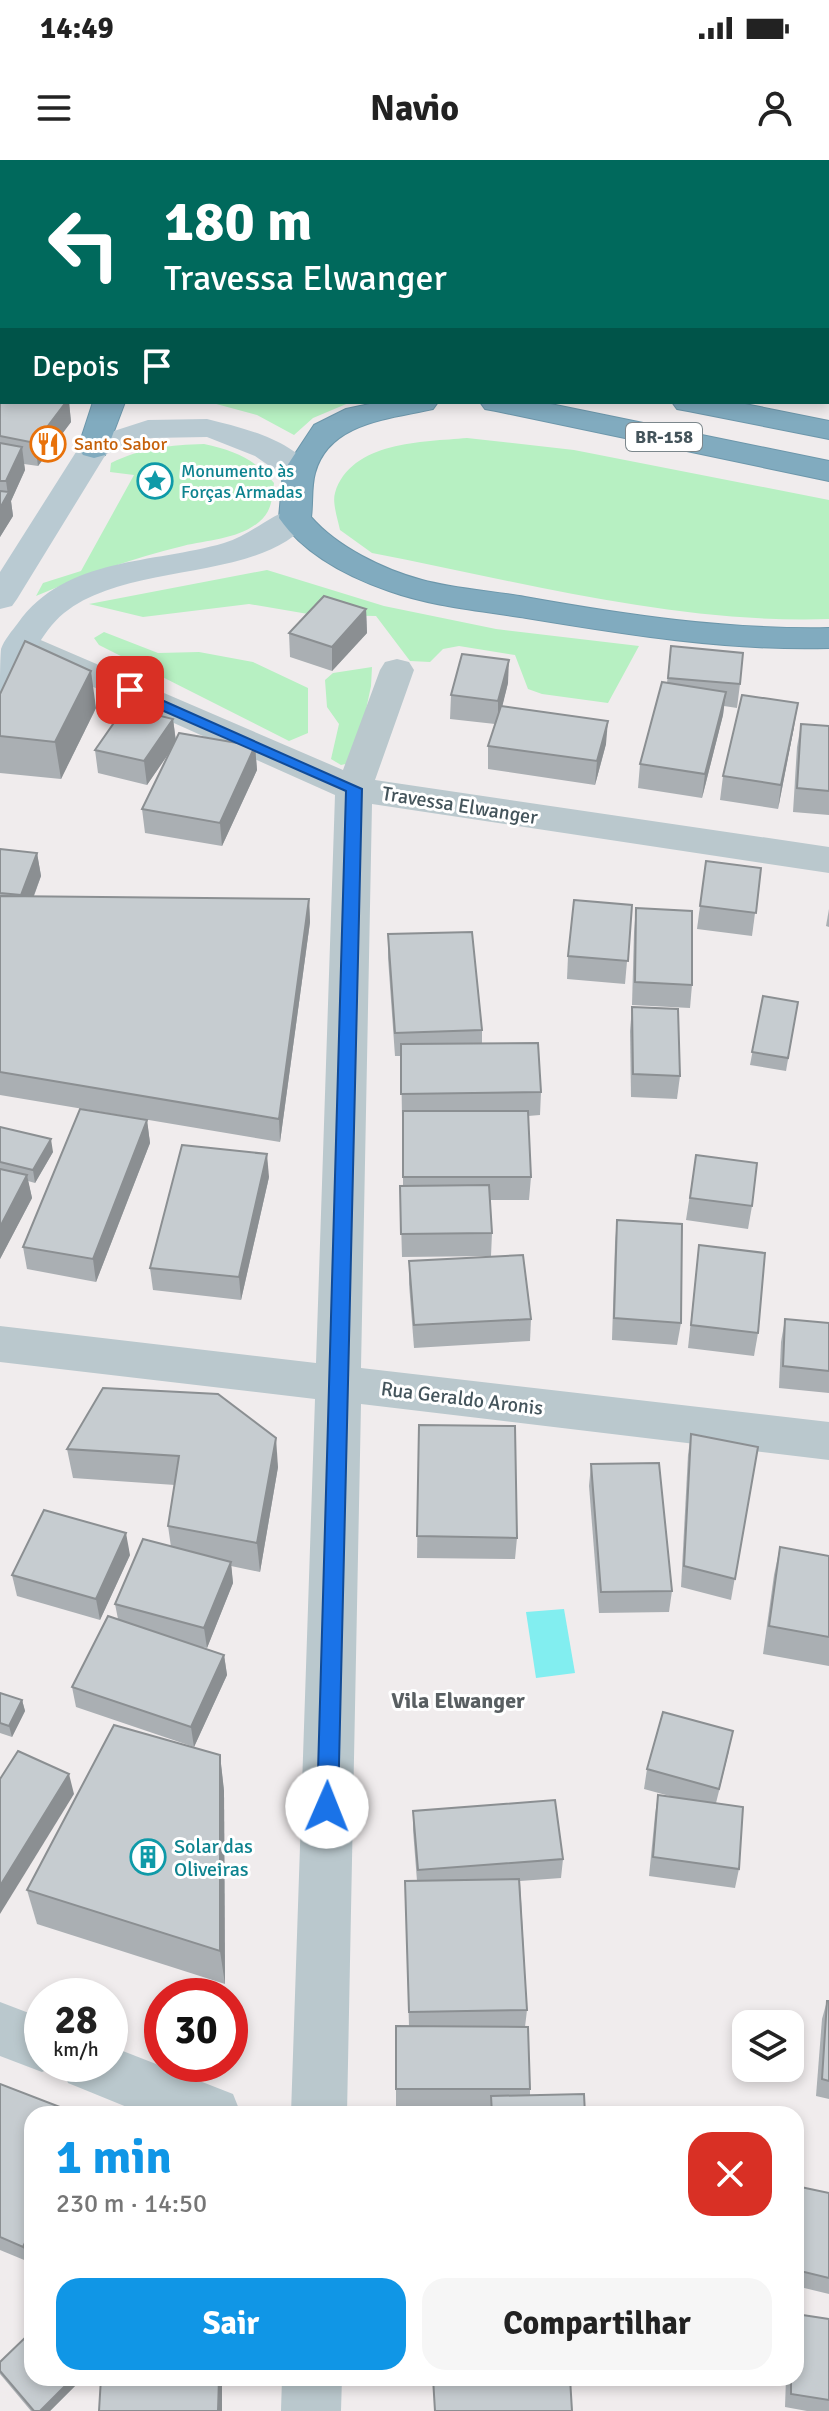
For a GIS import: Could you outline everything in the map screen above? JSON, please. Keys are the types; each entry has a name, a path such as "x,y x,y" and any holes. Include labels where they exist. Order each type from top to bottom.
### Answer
{"highway":[{"path":"94,448 108,404"},
{"path":"413,404 357,416 325,432 299,472 295,518 314,540 347,559 411,587 719,638 829,638"},
{"name":"BR-158","path":"506,404 829,471"},
{"name":"BR-158","path":"707,404 753,409 829,430"}],"street":[{"path":"0,599 94,448 148,429 207,428 238,436 266,449 299,472"},
{"path":"0,681 23,643 52,605 84,587 126,572 226,553 262,541 295,518"},
{"name":"Travessa Elwanger","path":"23,643 354,789 829,860"},
{"path":"319,2106 354,789 397,670"},
{"name":"Rua Geraldo Aronis","path":"0,1344 829,1441"},
{"path":"0,2029 24,2038"},
{"path":"128,2080 193,2106"},
{"path":"311,2411 312,2386"}],"green space":[{"path":"216,404 346,404 313,418 294,435 257,415"},
{"path":"467,438 574,450 829,500 829,619 714,615 599,599 372,553 340,530 334,497 343,476 356,463 372,454 410,443"},
{"path":"204,444 243,457 259,467 274,483 269,509 259,522 233,535 146,556 36,596 43,583 81,571 134,475 110,472 111,463 156,448"},
{"path":"267,570 384,606 496,629 639,646 608,703 542,694 528,689 515,655 459,646 443,649 430,662 410,661 376,616 314,615 249,604 143,617 89,604"},
{"path":"104,632 158,653 199,652 253,662 308,688 308,733 289,741 99,645 94,638"},
{"path":"372,667 355,762 341,765 331,759 339,724 327,707 325,680 333,673"}],"water":[{"path":"564,1609 575,1673 536,1678 526,1612"}],"building":[{"path":"0,404 64,404 35,443 0,436"},
{"path":"0,443 22,447 6,481 0,481"},
{"path":"0,491 9,492 0,508"},
{"path":"324,596 366,609 332,647 289,633"},
{"path":"25,641 91,671 55,742 0,736 0,694"},
{"path":"671,646 743,653 740,684 668,678"},
{"path":"462,654 509,660 498,701 451,695"},
{"path":"662,682 726,692 705,774 640,764"},
{"path":"742,695 798,703 781,785 723,776"},
{"path":"501,706 608,721 597,761 488,746"},
{"path":"125,707 173,719 144,761 95,750"},
{"path":"801,724 829,726 829,791 797,788"},
{"path":"179,733 255,746 220,823 142,809"},
{"path":"0,849 37,853 21,895 0,893"},
{"path":"706,861 761,868 756,913 700,906"},
{"path":"0,896 309,899 279,1119 0,1072"},
{"path":"574,900 632,905 628,961 568,956"},
{"path":"636,908 692,911 692,985 635,982"},
{"path":"472,932 482,1030 395,1033 388,934"},
{"path":"763,996 798,1002 788,1058 752,1052"},
{"path":"632,1007 678,1009 680,1076 633,1074"},
{"path":"538,1043 541,1092 401,1094 401,1044"},
{"path":"80,1109 147,1120 93,1259 23,1247"},
{"path":"403,1111 528,1111 531,1177 403,1177"},
{"path":"0,1127 51,1139 33,1170 0,1162"},
{"path":"182,1145 267,1154 239,1277 150,1268"},
{"path":"696,1155 757,1163 752,1206 690,1198"},
{"path":"0,1169 27,1175 0,1227"},
{"path":"489,1185 492,1233 401,1234 400,1186"},
{"path":"617,1220 682,1224 681,1323 614,1318"},
{"path":"699,1245 765,1253 758,1333 691,1325"},
{"path":"523,1255 531,1319 414,1325 409,1261"},
{"path":"785,1319 829,1323 829,1371 783,1366"},
{"path":"103,1388 218,1394 276,1438 257,1543 168,1526 179,1456 67,1449"},
{"path":"419,1425 515,1426 517,1538 417,1536"},
{"path":"691,1434 758,1447 735,1579 684,1566"},
{"path":"659,1463 672,1591 601,1592 591,1464"},
{"path":"44,1510 126,1533 96,1599 12,1575"},
{"path":"143,1539 231,1562 204,1628 115,1604"},
{"path":"780,1547 829,1556 829,1637 769,1626"},
{"path":"108,1616 224,1655 191,1727 72,1687"},
{"path":"0,1693 22,1700 9,1726 0,1723"},
{"path":"663,1712 733,1731 719,1789 647,1769"},
{"name":"Solar das Oliveiras","path":"114,1725 220,1755 220,1951 27,1890"},
{"path":"18,1751 69,1774 0,1886 0,1779"},
{"path":"658,1795 743,1807 739,1869 653,1857"},
{"path":"555,1800 563,1859 418,1870 413,1811"},
{"path":"519,1879 527,2010 409,2012 405,1881"},
{"path":"829,2001 829,2081 822,2079"},
{"path":"396,2026 528,2027 530,2089 396,2089"},
{"path":"0,2084 57,2106 24,2106 24,2245 0,2237"},
{"path":"584,2094 585,2106 492,2106 491,2096"},
{"path":"804,2188 829,2193 829,2278 804,2272"},
{"path":"804,2315 829,2319 829,2400 791,2394 791,2386 804,2386"},
{"path":"24,2339 24,2386 65,2386 40,2411 34,2411 0,2371 0,2362"},
{"path":"101,2386 219,2386 218,2411 99,2411"},
{"path":"433,2386 570,2386 572,2411 435,2411"}],"place":[{"name":"Santo Sabor","path":"48,444"},
{"name":"Monumento às Forças Armadas","path":"155,481"},
{"name":"Solar das Oliveiras","path":"148,1857"}],"district":[{"name":"Vila Elwanger","path":"458,1700"}],"route":[{"path":"130,690 354,789 327,1807"}]}
